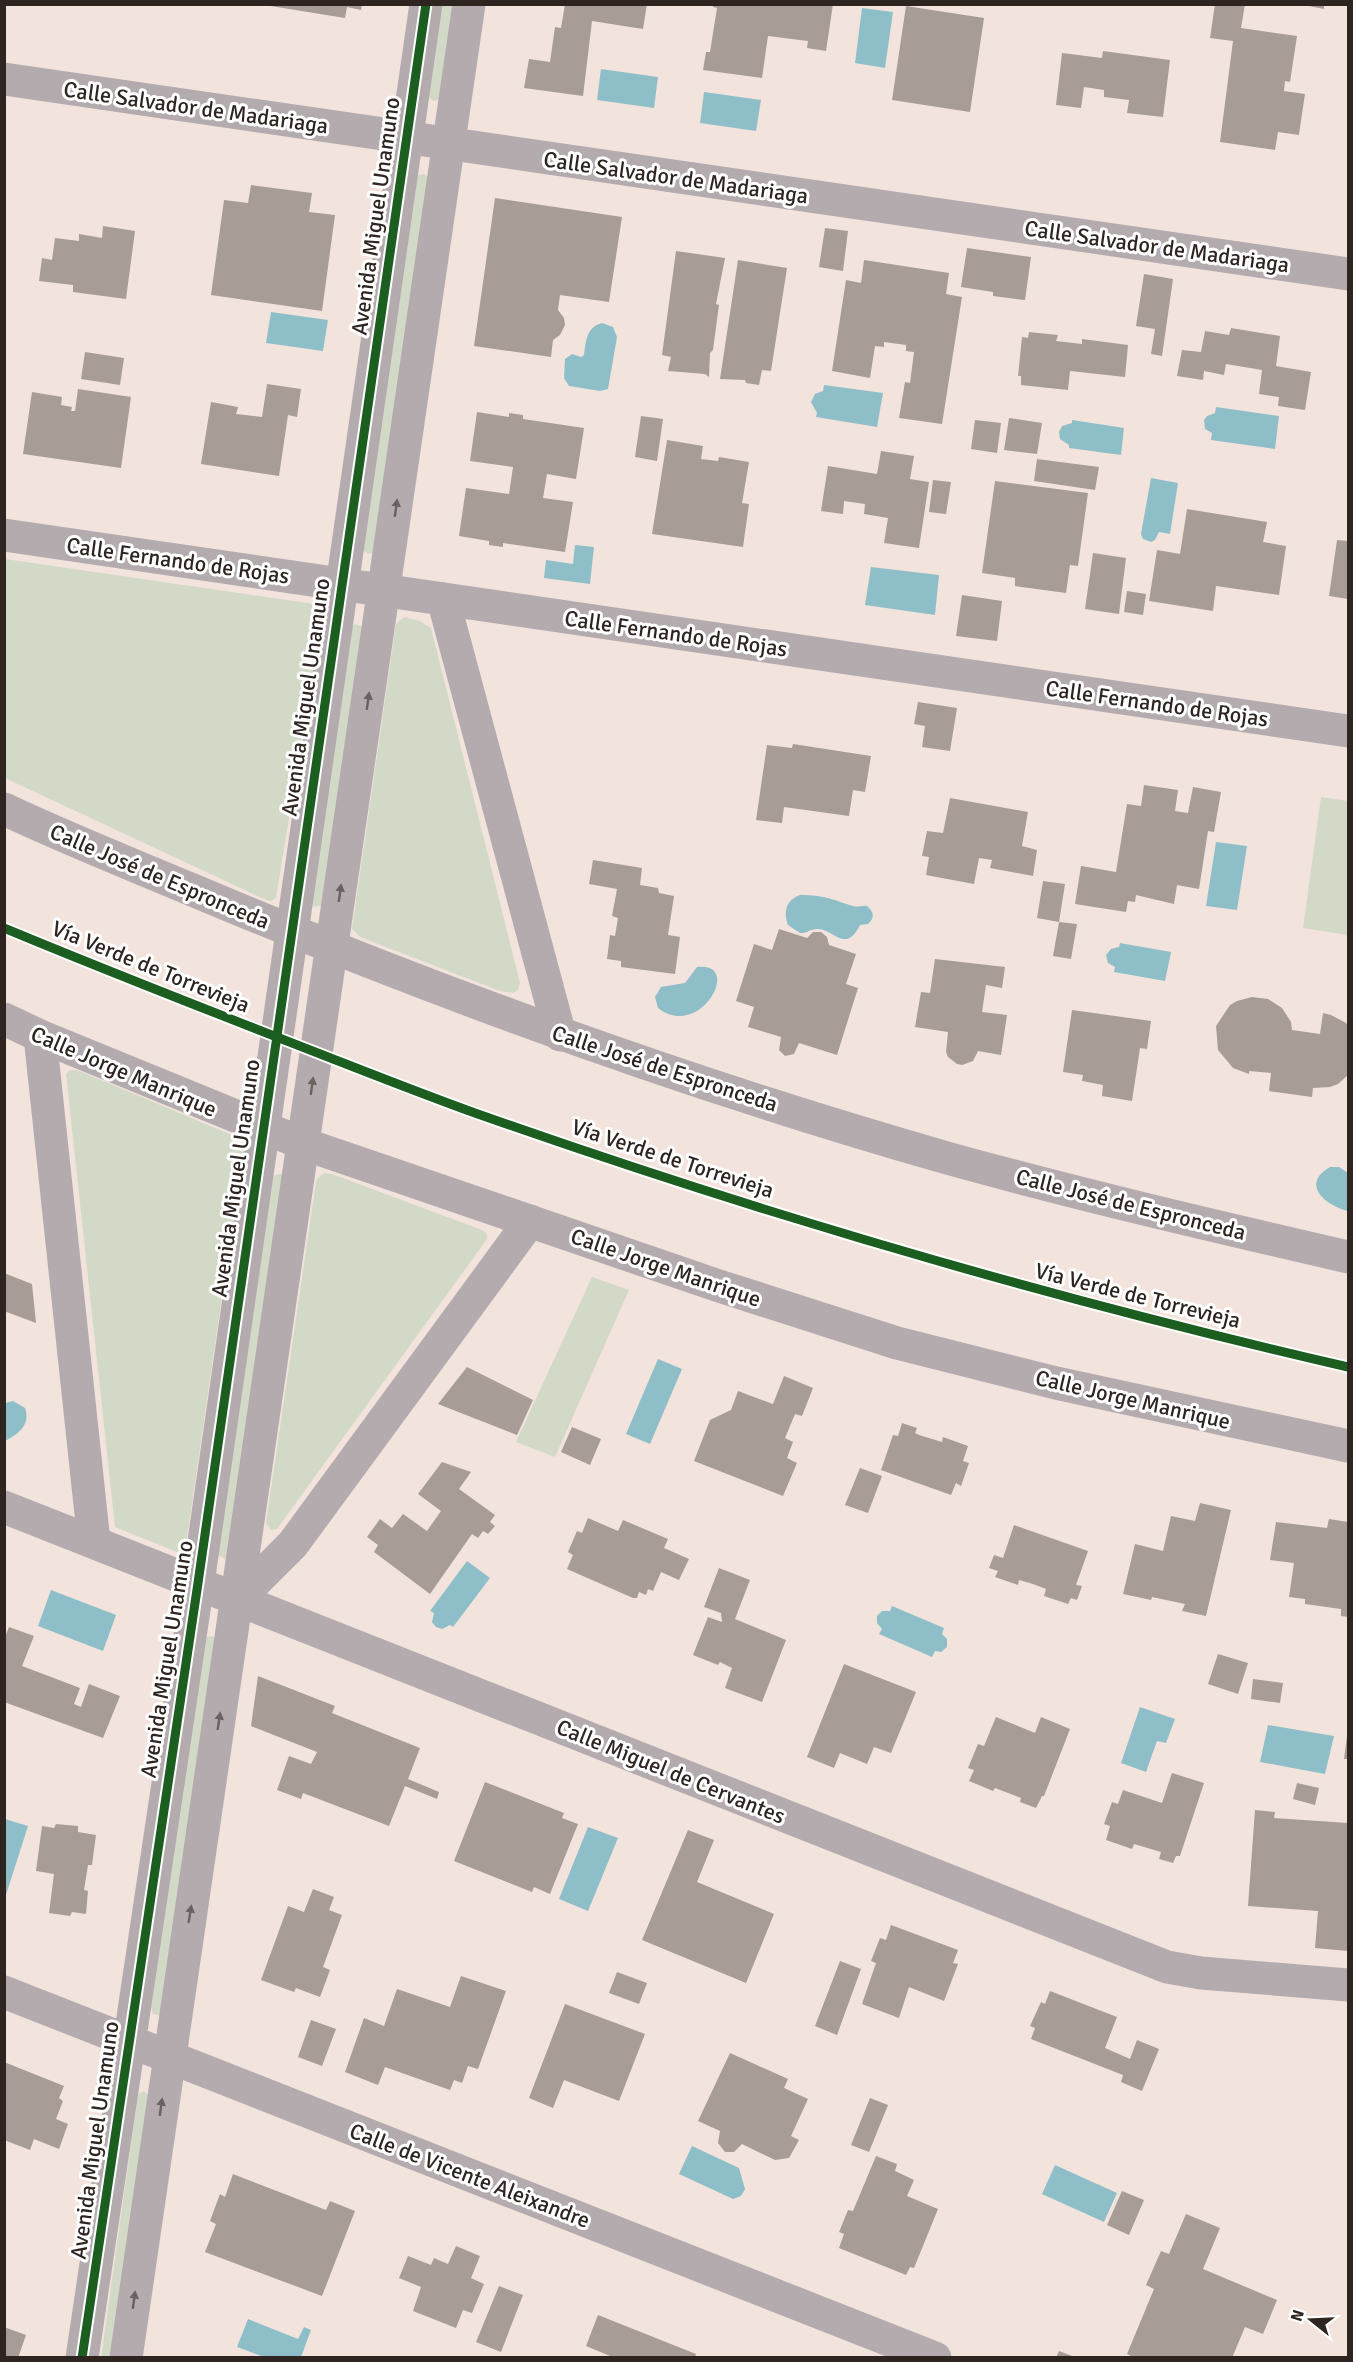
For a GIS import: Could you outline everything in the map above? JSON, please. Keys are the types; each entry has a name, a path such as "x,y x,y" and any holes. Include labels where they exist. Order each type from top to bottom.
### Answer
{"street":[{"name":"Avenida Miguel Unamuno","path":"82,2358 198,1583 426,4"},
{"path":"126,2358 168,2057 238,1599 469,4"},
{"name":"Calle Salvador de Madariaga","path":"4,79 1348,274"},
{"name":"Calle Fernando de Rojas","path":"4,535 1348,731"},
{"path":"444,599 560,1035"},
{"name":"Calle José de Espronceda","path":"4,809 332,948 560,1035 748,1097 946,1158 1131,1206 1348,1257"},
{"name":"Calle Jorge Manrique","path":"4,1019 262,1129 719,1286 897,1343 1056,1383 1348,1446"},
{"path":"40,1036 94,1542"},
{"path":"238,1599 293,1545 530,1221"},
{"name":"Calle Miguel de Cervantes","path":"4,1507 1167,1967 1201,1973 1348,1984"},
{"name":"Calle de Vicente Aleixandre","path":"4,1992 935,2358"}],"green space":[{"path":"442,5 454,5 440,99 434,101 429,98"},
{"path":"424,174 429,179 374,552 368,554 363,550 418,175"},
{"path":"5,559 308,603 319,608 322,616 276,898 271,901 266,900 5,778"},
{"path":"404,617 420,621 431,628 520,983 518,990 513,993 500,991 360,937 352,929 396,624"},
{"path":"356,624 362,627 322,905 314,907 311,904 352,626"},
{"path":"1321,797 1348,801 1348,935 1303,928"},
{"path":"70,1070 77,1070 239,1138 244,1144 186,1545 177,1552 115,1527 66,1074"},
{"path":"324,1173 482,1230 487,1234 487,1239 277,1529 271,1530 266,1523 316,1182"},
{"path":"281,1174 284,1177 228,1557 225,1559 218,1555 273,1177"},
{"path":"592,1277 629,1290 555,1457 516,1442"},
{"path":"212,1636 215,1638 160,2015 153,2014 151,2007 204,1640"},
{"path":"144,2091 149,2096 112,2357 101,2358 138,2095"}],"water":[{"path":"862,8 893,12 885,68 855,63"},
{"path":"601,69 658,77 654,108 597,100"},
{"path":"704,92 761,100 756,131 700,123"},
{"path":"271,312 328,320 323,351 266,343"},
{"path":"602,323 613,327 617,337 608,389 600,391 569,386 564,378 565,359 572,354 581,357 584,355 590,331"},
{"path":"824,385 883,393 877,427 816,417 817,413 811,402 815,394 823,391"},
{"path":"1216,407 1279,416 1275,449 1211,440 1212,433 1205,429 1204,420 1215,413"},
{"path":"1072,420 1124,428 1121,455 1069,448 1069,445 1060,439 1059,432 1062,426 1072,423"},
{"path":"1151,478 1178,483 1170,534 1159,532 1155,540 1151,542 1143,539 1141,534"},
{"path":"575,545 594,547 590,584 544,578 546,560 573,564"},
{"path":"871,567 939,575 935,615 865,605"},
{"path":"1216,842 1247,846 1237,910 1206,906"},
{"path":"800,895 833,899 855,907 867,906 873,917 868,924 860,925 850,938 840,938 819,929 800,933 788,925 786,916 789,903"},
{"path":"1120,943 1171,952 1165,981 1114,972 1115,967 1108,963 1106,955 1111,949 1119,947"},
{"path":"697,967 711,968 717,976 711,998 701,1008 688,1015 674,1015 658,1008 655,997 661,987 685,983"},
{"path":"1330,1167 1339,1167 1348,1173 1348,1211 1325,1200 1317,1188 1317,1181 1321,1174"},
{"path":"658,1359 682,1369 650,1444 626,1434"},
{"path":"13,1401 25,1408 25,1424 19,1432 5,1441 5,1403"},
{"path":"467,1561 490,1578 453,1627 450,1625 442,1629 436,1627 432,1622 434,1613 430,1611"},
{"path":"51,1590 116,1615 103,1651 38,1626"},
{"path":"892,1606 944,1628 942,1634 947,1639 947,1647 941,1652 935,1651 932,1657 879,1634 882,1629 877,1623 877,1616 882,1611 890,1611"},
{"path":"1140,1707 1175,1719 1166,1743 1157,1741 1146,1772 1121,1763"},
{"path":"1268,1725 1334,1736 1325,1774 1260,1762"},
{"path":"4,1819 28,1826 5,1898"},
{"path":"588,1827 618,1838 588,1911 559,1899"},
{"path":"692,2146 739,2168 745,2189 741,2196 733,2199 679,2174"},
{"path":"1055,2165 1117,2193 1104,2222 1042,2194"},
{"path":"248,2319 298,2339 304,2327 311,2330 301,2357 264,2357 237,2347"}],"building":[{"path":"258,4 362,4 361,10 347,7 345,18"},
{"path":"565,4 647,4 643,29 592,21 583,96 524,88 529,59 550,62 555,27 561,28"},
{"path":"713,4 833,4 826,51 807,48 808,41 768,36 762,78 703,70 706,52 710,52 717,8 713,7"},
{"path":"1215,4 1245,4 1241,28 1297,36 1290,82 1285,81 1284,91 1305,94 1299,135 1278,132 1275,150 1220,142 1233,41 1210,38"},
{"path":"1309,4 1324,4 1324,9 1309,6"},
{"path":"906,6 984,18 970,112 892,100"},
{"path":"1103,51 1170,60 1163,117 1127,113 1129,100 1104,97 1104,90 1084,87 1081,108 1056,105 1062,53 1102,58"},
{"path":"251,185 312,193 309,212 335,215 322,311 211,295 224,200 248,203"},
{"path":"495,198 622,217 609,302 560,295 558,310 564,318 565,325 560,335 553,340 551,357 474,346"},
{"path":"103,226 135,231 126,299 73,292 73,285 39,281 42,258 52,260 55,238 79,241 79,234 102,238"},
{"path":"825,228 848,231 843,271 819,267"},
{"path":"967,248 1031,257 1025,300 993,296 993,292 961,287"},
{"path":"676,251 725,258 716,304 719,305 713,350 710,353 709,377 705,374 668,371 671,357 662,355"},
{"path":"738,260 787,268 771,371 762,370 759,385 746,383 745,380 720,379"},
{"path":"864,260 949,273 946,294 962,297 942,424 899,418 905,382 910,383 914,352 906,351 906,345 884,342 884,347 875,346 870,378 832,371 846,280 861,283"},
{"path":"1144,274 1173,279 1162,356 1151,354 1155,329 1136,326"},
{"path":"1231,328 1280,336 1276,366 1311,372 1305,410 1278,406 1279,397 1259,394 1262,370 1226,364 1224,375 1204,371 1203,380 1177,376 1182,350 1201,352 1205,331 1229,335"},
{"path":"1029,332 1058,335 1056,341 1082,344 1082,339 1128,345 1125,377 1070,371 1068,390 1021,385 1021,376 1018,376 1022,337 1028,338"},
{"path":"85,352 124,358 120,385 81,379"},
{"path":"267,384 301,389 297,417 288,415 279,476 201,464 211,402 238,407 236,414 262,417"},
{"path":"78,389 131,397 121,468 23,454 32,392 62,397 61,405 72,407 71,411 75,411"},
{"path":"477,412 509,417 509,413 523,415 523,419 584,428 576,479 547,474 543,498 573,502 565,552 503,543 503,547 489,545 489,541 459,536 466,488 509,494 513,467 470,461"},
{"path":"641,416 663,419 657,461 635,457"},
{"path":"1009,418 1042,423 1037,454 1004,450"},
{"path":"975,420 1001,423 997,453 971,449"},
{"path":"667,440 703,446 701,459 718,461 719,457 749,462 742,503 749,504 743,547 652,534"},
{"path":"881,451 914,456 910,479 929,482 919,548 884,543 888,518 864,514 865,504 844,501 843,514 821,511 828,466 877,474"},
{"path":"1037,459 1099,467 1095,490 1034,481"},
{"path":"933,480 951,482 946,514 929,512"},
{"path":"995,481 1088,493 1078,566 1070,565 1066,593 1015,586 1015,578 982,573"},
{"path":"1187,509 1267,522 1263,542 1286,546 1279,595 1216,586 1213,611 1149,601 1157,550 1180,554"},
{"path":"1337,540 1348,541 1348,599 1329,596"},
{"path":"1093,553 1126,558 1119,614 1085,609"},
{"path":"1127,591 1146,594 1143,615 1124,612"},
{"path":"962,595 1002,601 997,641 956,636"},
{"path":"918,702 957,708 950,751 922,747 925,726 914,724"},
{"path":"793,744 871,756 865,792 853,790 849,816 784,807 782,823 756,820 767,745 792,748"},
{"path":"1144,785 1178,790 1175,811 1188,813 1193,787 1221,792 1214,832 1208,831 1199,889 1177,885 1174,904 1136,895 1135,902 1128,901 1126,912 1075,904 1081,866 1116,872 1127,804 1141,806"},
{"path":"950,798 1028,812 1022,846 1037,850 1033,876 990,868 992,860 979,858 974,884 926,875 929,857 922,856 927,831 943,833"},
{"path":"593,860 642,868 640,885 658,888 659,893 674,896 668,935 680,937 675,974 621,967 621,961 607,959 610,935 615,936 618,918 612,916 617,889 589,884"},
{"path":"1043,881 1065,884 1059,922 1037,918"},
{"path":"1059,922 1077,924 1071,959 1053,956"},
{"path":"779,929 807,938 813,932 821,932 827,937 829,945 856,954 846,984 858,988 837,1055 799,1043 794,1054 785,1056 779,1050 781,1037 748,1027 754,1007 736,1001 754,944 772,950"},
{"path":"935,959 1005,967 1002,988 986,985 982,1012 1007,1015 1001,1055 978,1051 973,1061 962,1065 957,1064 948,1057 946,1052 948,1032 915,1027 921,992 930,993"},
{"path":"1252,997 1268,999 1282,1008 1291,1022 1292,1030 1320,1034 1323,1013 1346,1023 1348,1026 1348,1075 1338,1084 1330,1087 1313,1088 1312,1097 1269,1091 1271,1073 1249,1071 1249,1074 1233,1068 1218,1050 1216,1026 1230,1005"},
{"path":"1072,1010 1151,1021 1147,1049 1140,1048 1132,1101 1102,1096 1103,1085 1082,1081 1083,1075 1063,1072"},
{"path":"4,1273 32,1284 36,1323 4,1311"},
{"path":"467,1367 533,1400 517,1435 438,1404"},
{"path":"784,1376 813,1388 802,1416 795,1414 785,1438 793,1442 787,1458 797,1463 783,1496 694,1461 710,1420 731,1410 738,1391 773,1404"},
{"path":"902,1423 917,1428 915,1433 919,1435 942,1442 943,1437 968,1446 963,1461 969,1463 961,1486 956,1483 951,1495 881,1470 893,1435 898,1436"},
{"path":"572,1427 601,1439 590,1465 561,1452"},
{"path":"442,1462 471,1472 459,1489 495,1515 490,1522 495,1526 488,1534 483,1531 478,1538 472,1534 430,1594 374,1552 378,1545 367,1537 380,1519 392,1528 403,1514 427,1531 441,1511 418,1494"},
{"path":"860,1468 882,1476 868,1513 845,1505"},
{"path":"1200,1503 1231,1510 1206,1616 1182,1611 1185,1604 1123,1594 1135,1544 1163,1551 1171,1516 1195,1521"},
{"path":"588,1518 618,1531 623,1520 668,1539 664,1548 689,1559 679,1580 661,1572 653,1591 648,1589 646,1595 639,1592 637,1598 633,1598 567,1569 573,1555 568,1552 577,1531 582,1533"},
{"path":"1329,1519 1348,1522 1348,1617 1341,1616 1341,1609 1305,1604 1305,1599 1289,1597 1294,1563 1270,1560 1276,1522 1327,1528"},
{"path":"1014,1525 1088,1551 1076,1585 1082,1586 1077,1600 1071,1598 1068,1604 1044,1596 1046,1589 1033,1584 1019,1580 1018,1585 995,1577 998,1571 989,1568 994,1555 1003,1558"},
{"path":"719,1568 750,1580 735,1619 786,1640 762,1702 725,1688 732,1668 720,1662 718,1665 693,1655 708,1617 722,1622 721,1613 704,1607"},
{"path":"9,1627 34,1636 22,1666 80,1688 74,1704 81,1707 89,1684 120,1696 103,1738 4,1702 4,1639"},
{"path":"1218,1654 1248,1663 1238,1694 1208,1684"},
{"path":"844,1664 916,1692 891,1753 874,1747 867,1764 840,1753 834,1768 807,1757"},
{"path":"258,1676 335,1706 332,1713 420,1748 408,1779 439,1792 437,1799 405,1786 389,1826 303,1793 301,1799 277,1790 289,1756 311,1764 317,1752 251,1726"},
{"path":"1253,1679 1283,1683 1280,1703 1251,1699"},
{"path":"996,1717 1035,1733 1041,1717 1070,1729 1044,1796 1036,1808 1020,1802 1021,1798 995,1788 993,1791 969,1781 974,1770 968,1768 978,1744 984,1746"},
{"path":"1347,1736 1348,1759 1344,1759"},
{"path":"1172,1773 1204,1783 1180,1856 1176,1856 1173,1863 1159,1859 1161,1852 1134,1844 1132,1849 1106,1840 1110,1826 1104,1824 1112,1802 1118,1804 1123,1790 1162,1803"},
{"path":"485,1782 564,1813 562,1818 578,1824 550,1894 534,1887 532,1892 454,1861"},
{"path":"1297,1783 1319,1788 1315,1805 1293,1799"},
{"path":"1255,1810 1275,1812 1274,1818 1348,1823 1348,1951 1315,1948 1318,1911 1248,1906"},
{"path":"56,1824 78,1826 78,1832 96,1835 92,1865 88,1865 84,1890 88,1891 86,1914 72,1912 70,1916 49,1913 54,1874 36,1871 42,1826 54,1828"},
{"path":"688,1830 714,1840 697,1882 774,1914 746,1983 642,1940"},
{"path":"313,1889 334,1897 329,1910 342,1915 323,1967 330,1970 320,1997 296,1988 294,1992 261,1980 288,1906 304,1912"},
{"path":"891,1925 958,1950 953,1963 958,1964 944,2001 909,1987 899,2018 862,2004 876,1963 871,1961 880,1938 886,1940"},
{"path":"840,1961 861,1969 837,2035 815,2026"},
{"path":"617,1972 647,1983 639,2004 609,1993"},
{"path":"461,1976 506,1991 478,2069 468,2066 462,2083 454,2080 450,2090 385,2067 378,2085 345,2072 364,2018 384,2026 397,1989 450,2007"},
{"path":"1050,1991 1117,2017 1105,2048 1130,2059 1137,2040 1159,2049 1142,2091 1121,2082 1123,2075 1031,2039 1035,2028 1030,2026 1041,2002 1045,2004"},
{"path":"565,2004 645,2034 619,2101 564,2080 553,2108 529,2098"},
{"path":"311,2020 336,2029 322,2066 298,2057"},
{"path":"730,2053 788,2079 784,2088 808,2099 791,2136 799,2140 789,2158 775,2160 742,2144 734,2152 725,2152 718,2143 720,2131 698,2121"},
{"path":"4,2062 64,2086 59,2098 63,2101 56,2119 68,2124 59,2149 34,2139 30,2150 4,2140"},
{"path":"870,2098 888,2105 869,2152 851,2145"},
{"path":"876,2156 897,2164 895,2171 914,2180 907,2196 938,2209 914,2268 910,2267 906,2275 839,2248 844,2234 839,2232 848,2210 853,2211"},
{"path":"233,2174 326,2210 330,2201 355,2211 322,2296 205,2252 216,2224 210,2221 220,2194 225,2197"},
{"path":"1122,2191 1144,2200 1129,2235 1107,2225"},
{"path":"1186,2214 1220,2228 1203,2269 1277,2300 1263,2334 1245,2327 1232,2358 1135,2358 1127,2354 1154,2289 1146,2285 1161,2251 1169,2254"},
{"path":"456,2246 480,2256 471,2278 484,2284 472,2313 463,2310 456,2328 413,2311 421,2287 399,2278 408,2256 431,2265 434,2258 448,2264"},
{"path":"499,2286 523,2295 501,2352 476,2342"},
{"path":"598,2315 696,2354 695,2358 609,2358 610,2356 586,2346"},
{"path":"4,2327 26,2335 18,2358 4,2358"},
{"path":"1059,2351 1075,2357 1075,2358 1056,2358"}],"cycle path":[{"path":"82,2358 198,1583 426,4"},
{"name":"Vía Verde de Torrevieja","path":"4,928 166,994 475,1113 691,1186 799,1220 1018,1283 1127,1313 1348,1367"}]}
